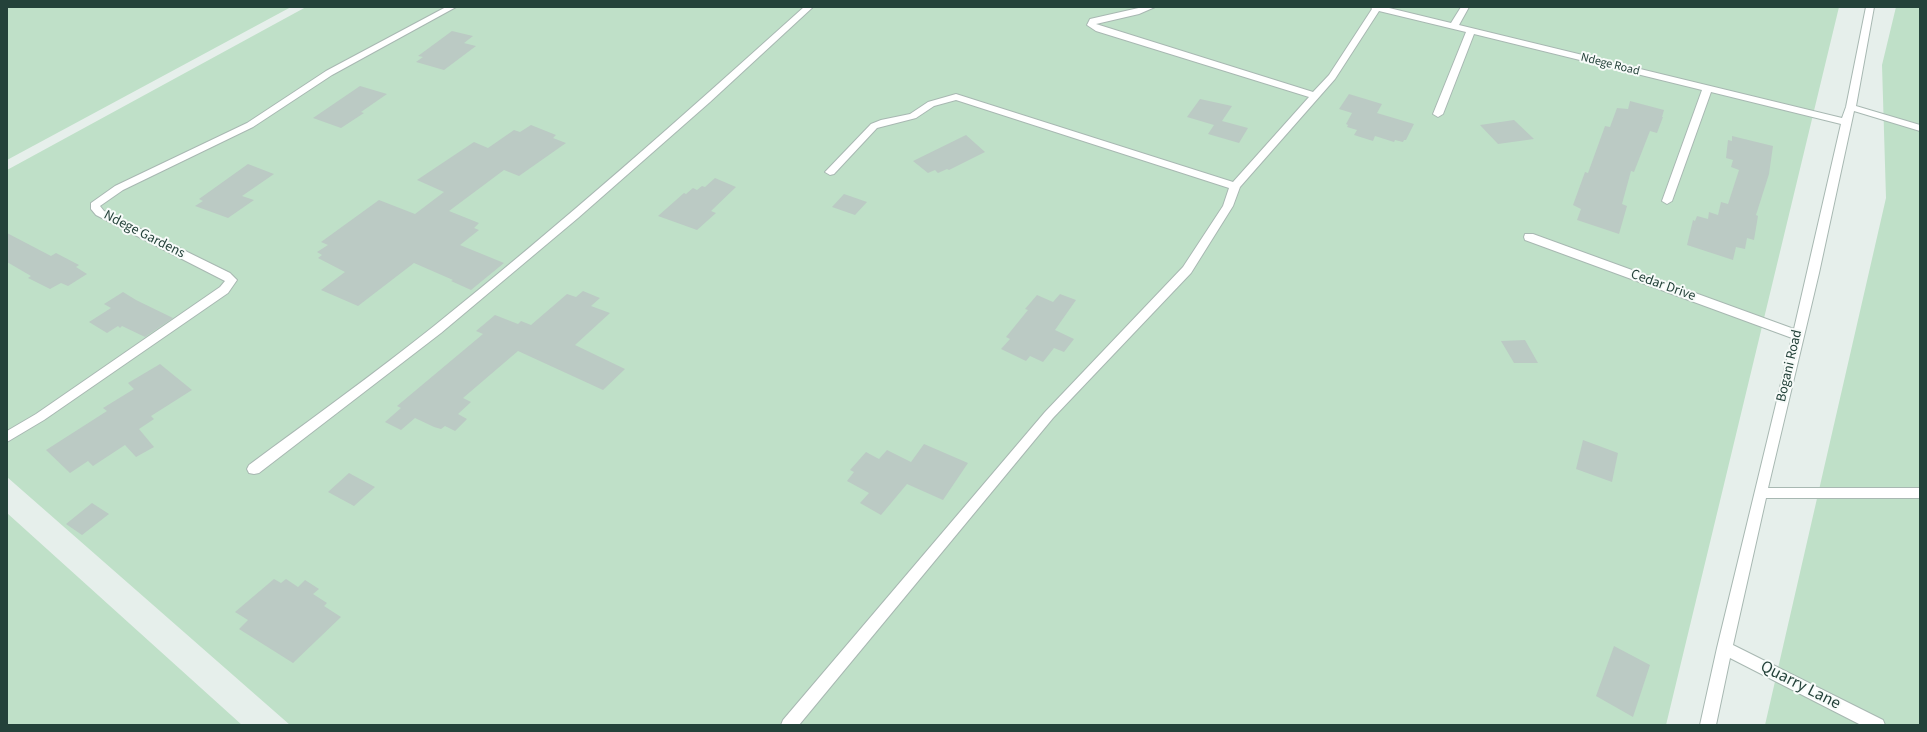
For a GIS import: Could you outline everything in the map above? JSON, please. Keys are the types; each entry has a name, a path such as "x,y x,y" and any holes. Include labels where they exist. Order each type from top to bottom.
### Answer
{"street":[{"name":"Ndege Gardens","path":"7,437 40,417 224,290 229,285 231,280 226,276 100,213 96,209 95,204 119,188 250,125 329,73 452,7"},
{"path":"254,469 443,325 579,211 712,95 809,7"},
{"path":"1151,7 1136,12 1093,20 1091,25 1099,29 1316,96"},
{"path":"789,725 1049,416 1187,270 1228,206 1236,186 1332,77 1376,7"},
{"name":"Ndege Road","path":"1376,7 1846,122"},
{"path":"1454,26 1465,7"},
{"name":"Bogani Road","path":"1708,725 1724,648 1797,335 1826,221 1846,122 1851,107 1870,7"},
{"path":"1438,114 1471,31"},
{"path":"1667,201 1708,89"},
{"path":"830,172 874,126 884,122 912,116 931,104 956,97 1236,186"},
{"path":"1851,107 1920,128"},
{"name":"Cedar Drive","path":"1529,237 1797,335"},
{"path":"1761,493 1920,493"},
{"name":"Quarry Lane","path":"1724,648 1877,725"}],"green space":[{"path":"7,7 291,7 7,160"},
{"path":"306,7 1839,7 1666,725 290,725 7,477 7,170"},
{"path":"1896,7 1920,7 1920,725 1765,725 1886,198 1882,65"},
{"path":"7,513 242,725 7,725"}],"building":[{"path":"452,31 473,36 464,43 476,46 444,70 416,62 423,57 418,56"},
{"path":"360,86 387,94 361,112 364,113 341,128 313,118"},
{"path":"1349,94 1382,104 1377,113 1414,124 1406,140 1403,142 1395,140 1394,142 1375,136 1373,141 1354,135 1357,130 1347,127 1348,125 1346,124 1352,113 1339,109"},
{"path":"1200,99 1232,106 1222,121 1248,128 1239,143 1208,134 1214,125 1187,117"},
{"path":"1630,101 1664,110 1657,133 1650,131 1634,172 1631,171 1622,204 1627,206 1619,234 1577,220 1581,209 1573,205 1585,172 1588,173 1605,126 1610,127 1617,108 1628,109"},
{"path":"1514,120 1534,139 1498,144 1480,125"},
{"path":"531,125 556,135 553,138 566,143 519,176 504,170 449,211 479,223 474,228 479,230 460,245 504,263 471,290 451,281 453,280 414,263 358,306 321,290 345,272 318,258 322,255 317,252 328,245 321,242 379,200 415,214 444,192 417,180 474,142 488,148 514,130 520,132"},
{"path":"966,135 985,152 949,170 947,169 938,173 935,170 928,173 913,161"},
{"path":"1732,136 1773,146 1769,174 1756,215 1758,216 1754,240 1747,238 1745,249 1736,247 1733,260 1687,245 1693,220 1695,221 1697,216 1708,219 1709,212 1718,215 1721,202 1728,204 1739,170 1731,167 1733,160 1726,158 1728,140 1732,141"},
{"path":"248,164 274,174 242,196 254,200 228,218 195,206 203,201 199,199"},
{"path":"715,178 736,187 711,211 716,213 697,230 658,216 684,193 686,194 693,188 697,190 702,186 705,187"},
{"path":"844,194 867,202 855,215 832,207"},
{"path":"7,233 51,256 56,253 79,265 76,267 87,274 68,286 61,283 50,289 28,278 31,276 7,262"},
{"path":"583,291 600,298 591,306 610,313 575,345 625,369 603,390 518,351 463,398 471,402 458,414 467,419 455,431 445,426 441,429 434,427 415,418 401,430 385,422 401,408 397,406 483,334 476,331 495,315 518,324 521,321 531,325 567,294 576,297"},
{"path":"123,292 173,318 145,337 122,326 120,328 118,326 107,333 89,322 111,308 104,304"},
{"path":"1060,294 1076,300 1055,330 1074,339 1064,352 1054,348 1043,362 1030,356 1026,361 1001,349 1010,339 1006,337 1028,310 1025,309 1037,295 1053,302"},
{"path":"1525,340 1538,363 1514,363 1501,341"},
{"path":"160,364 192,390 151,416 154,419 139,429 154,447 136,457 125,445 93,466 88,461 70,473 46,450 107,411 103,408 134,389 128,383"},
{"path":"1583,440 1618,453 1612,482 1576,469"},
{"path":"924,444 968,463 943,500 907,484 881,515 860,503 869,493 847,481 854,472 850,470 866,452 879,459 887,450 911,462"},
{"path":"349,473 375,487 354,506 328,492"},
{"path":"92,503 109,514 82,535 66,524"},
{"path":"274,579 281,583 286,579 298,587 305,580 319,589 313,594 327,603 324,606 341,617 293,663 239,629 248,620 235,612"},
{"path":"1614,646 1650,665 1633,717 1596,696"}]}
